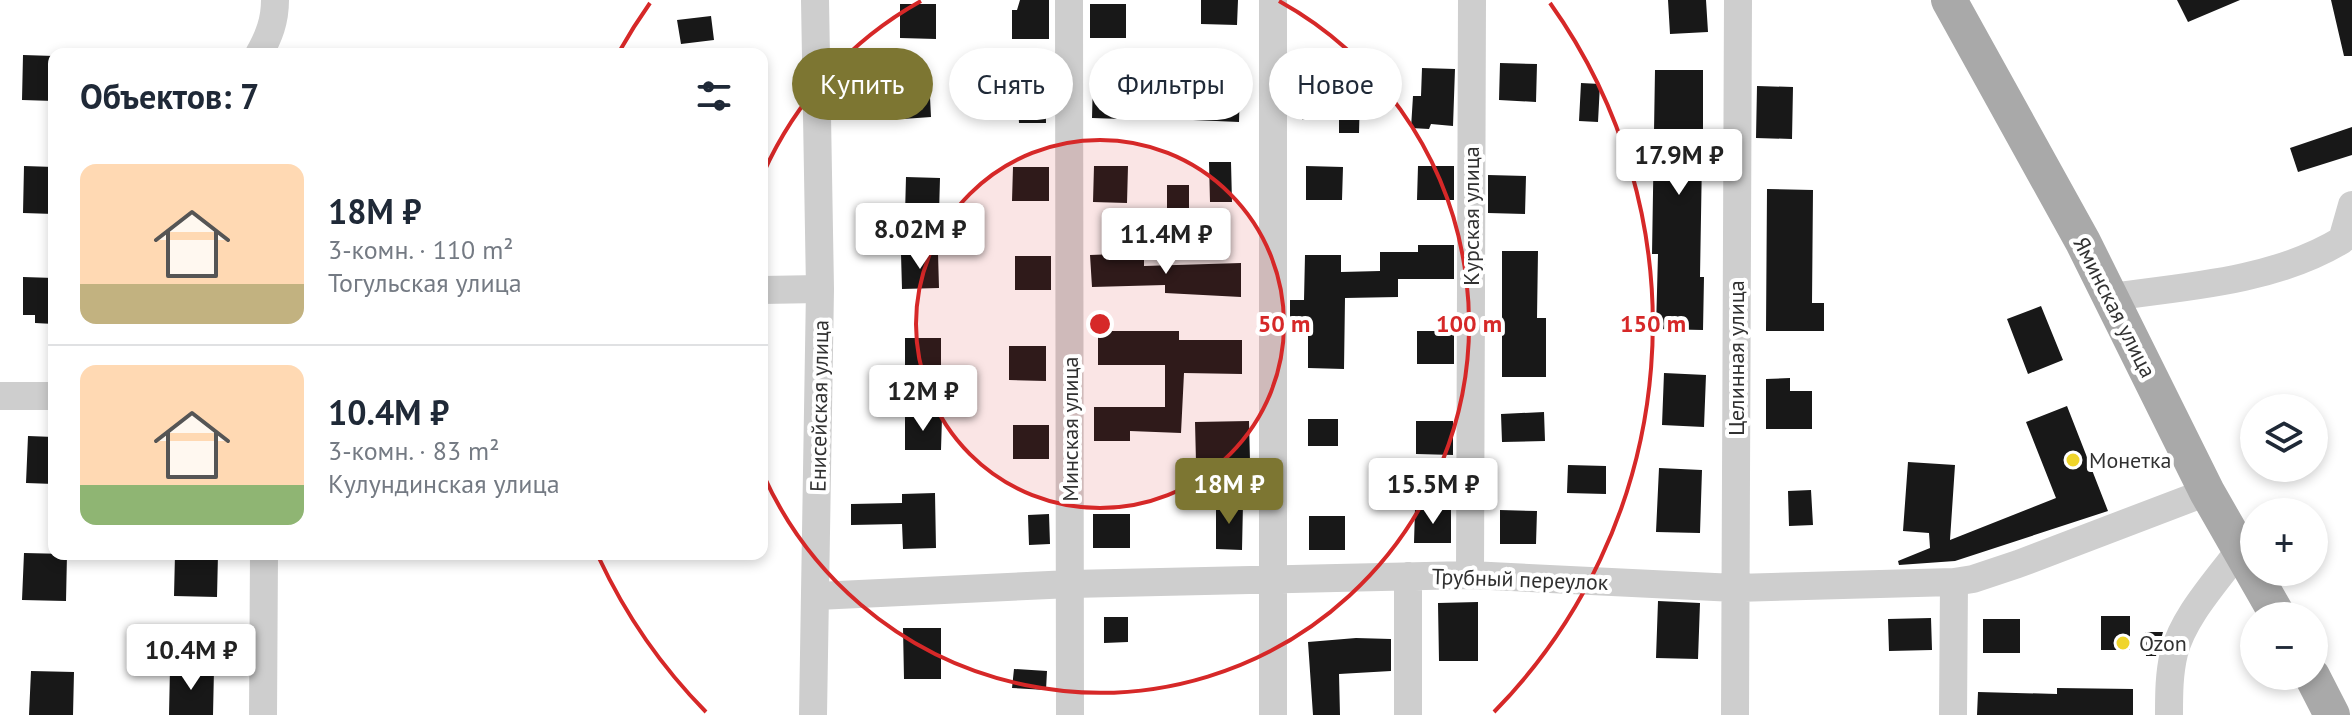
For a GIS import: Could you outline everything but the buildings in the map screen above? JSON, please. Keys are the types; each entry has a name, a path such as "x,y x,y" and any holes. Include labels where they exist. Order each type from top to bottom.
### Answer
{"main road":[{"name":"Яминская улица","path":"1949,0 2083,242 2207,492 2240,549"},
{"path":"2319,690 2332,715"}],"street":[{"path":"262,48 270,35 275,0"},
{"name":"Енисейская улица","path":"813,715 820,289 815,0"},
{"name":"Минская улица","path":"1069,0 1070,715"},
{"path":"1273,0 1273,715"},
{"name":"Курская улица","path":"1470,575 1472,0"},
{"name":"Целинная улица","path":"1735,715 1738,0"},
{"path":"2109,297 2192,286 2306,260 2349,240 2352,205"},
{"path":"768,290 820,289"},
{"path":"0,396 48,396"},
{"name":"Трубный переулок","path":"817,596 1071,584 1470,575 1735,588 1954,582 2018,564 2207,492"},
{"path":"2169,715 2170,676 2184,627 2240,549"},
{"path":"263,715 264,560"},
{"path":"1408,576 1408,715"},
{"path":"1953,715 1954,582"}],"place":[{"name":"Монетка","path":"2073,460"},
{"name":"Ozon","path":"2123,643"}]}
